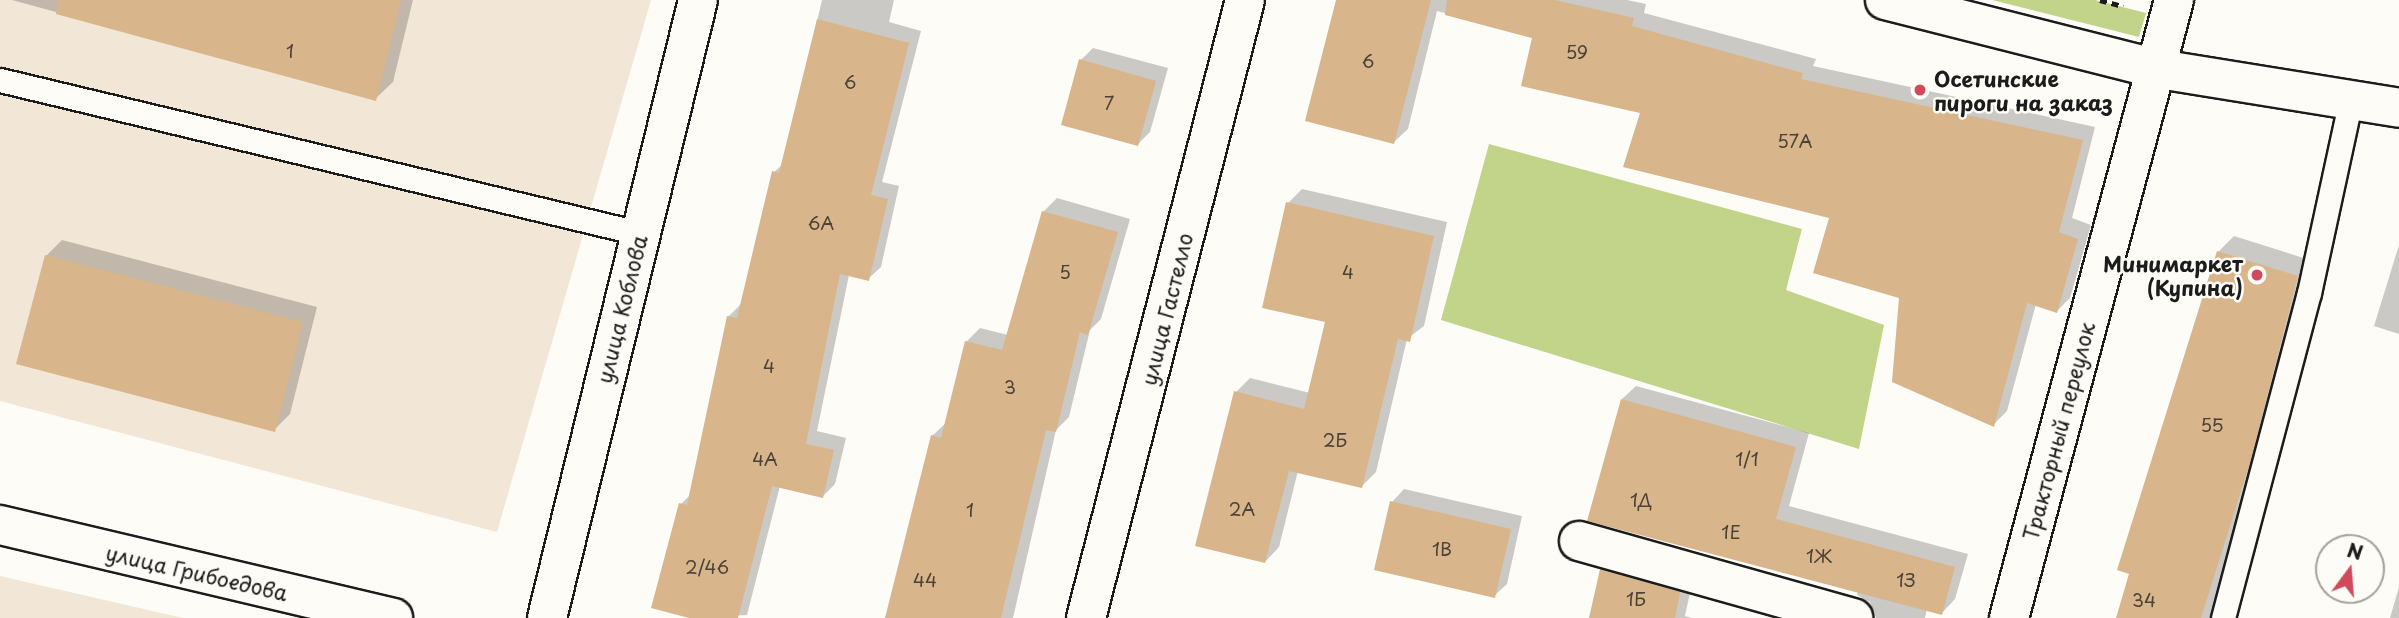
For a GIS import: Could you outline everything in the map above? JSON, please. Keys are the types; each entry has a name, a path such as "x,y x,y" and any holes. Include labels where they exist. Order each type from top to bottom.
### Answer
{"street":[{"name":"улица Коблова","path":"547,618 698,0"},
{"name":"улица Гастелло","path":"1086,618 1245,0"},
{"path":"1885,0 2153,68 2399,108"},
{"name":"Тракторный переулок","path":"2009,618 2153,68 2174,0"},
{"name":"улица Грибоедова","path":"0,526 393,618"},
{"path":"1579,541 1853,618"}],"lane":[{"path":"0,80 639,233"},
{"path":"2223,618 2309,293 2351,99"}],"shaded area":[{"path":"0,0 651,0 497,532 0,401"},
{"path":"0,576 183,618 0,618"}],"green space":[{"path":"1992,0 2095,0 2146,13 2139,37"},
{"path":"1489,144 1802,229 1786,290 1884,325 1859,449 1441,320"}],"building":[{"path":"58,0 401,0 376,101 56,14"},
{"path":"1336,0 1431,0 1394,144 1305,121"},
{"path":"1447,0 1555,0 1634,18 1632,26 1803,73 1801,79 2083,140 2059,232 2078,239 2057,313 2027,303 1994,427 1892,382 1899,298 1813,273 1829,218 1623,167 1640,113 1521,86 1532,38 1445,15"},
{"path":"817,19 909,43 871,195 888,199 869,281 840,274 806,444 834,450 823,498 772,486 738,618 689,618 651,608 679,503 687,505 727,316 737,318 772,171 779,173"},
{"path":"1079,59 1156,81 1138,146 1061,125"},
{"path":"1286,202 1434,236 1410,342 1398,339 1362,488 1289,471 1265,563 1195,546 1234,391 1304,409 1325,322 1262,308"},
{"path":"1042,211 1118,232 1088,335 1080,332 1056,432 1046,430 1001,618 885,618 931,435 941,438 965,341 1002,350"},
{"path":"2217,251 2298,276 2251,459 2201,618 2116,618 2129,574 2117,570"},
{"path":"45,255 303,322 275,432 16,364"},
{"path":"1621,399 1796,447 1776,519 1955,567 1942,615 1587,521"},
{"path":"1390,501 1511,529 1495,598 1374,570"},
{"path":"1600,569 1680,592 1675,618 1589,618"}],"place":[{"name":"Осетинские пироги на заказ","path":"1920,90"},
{"name":"Минимаркет (Купина)","path":"2257,275"}]}
